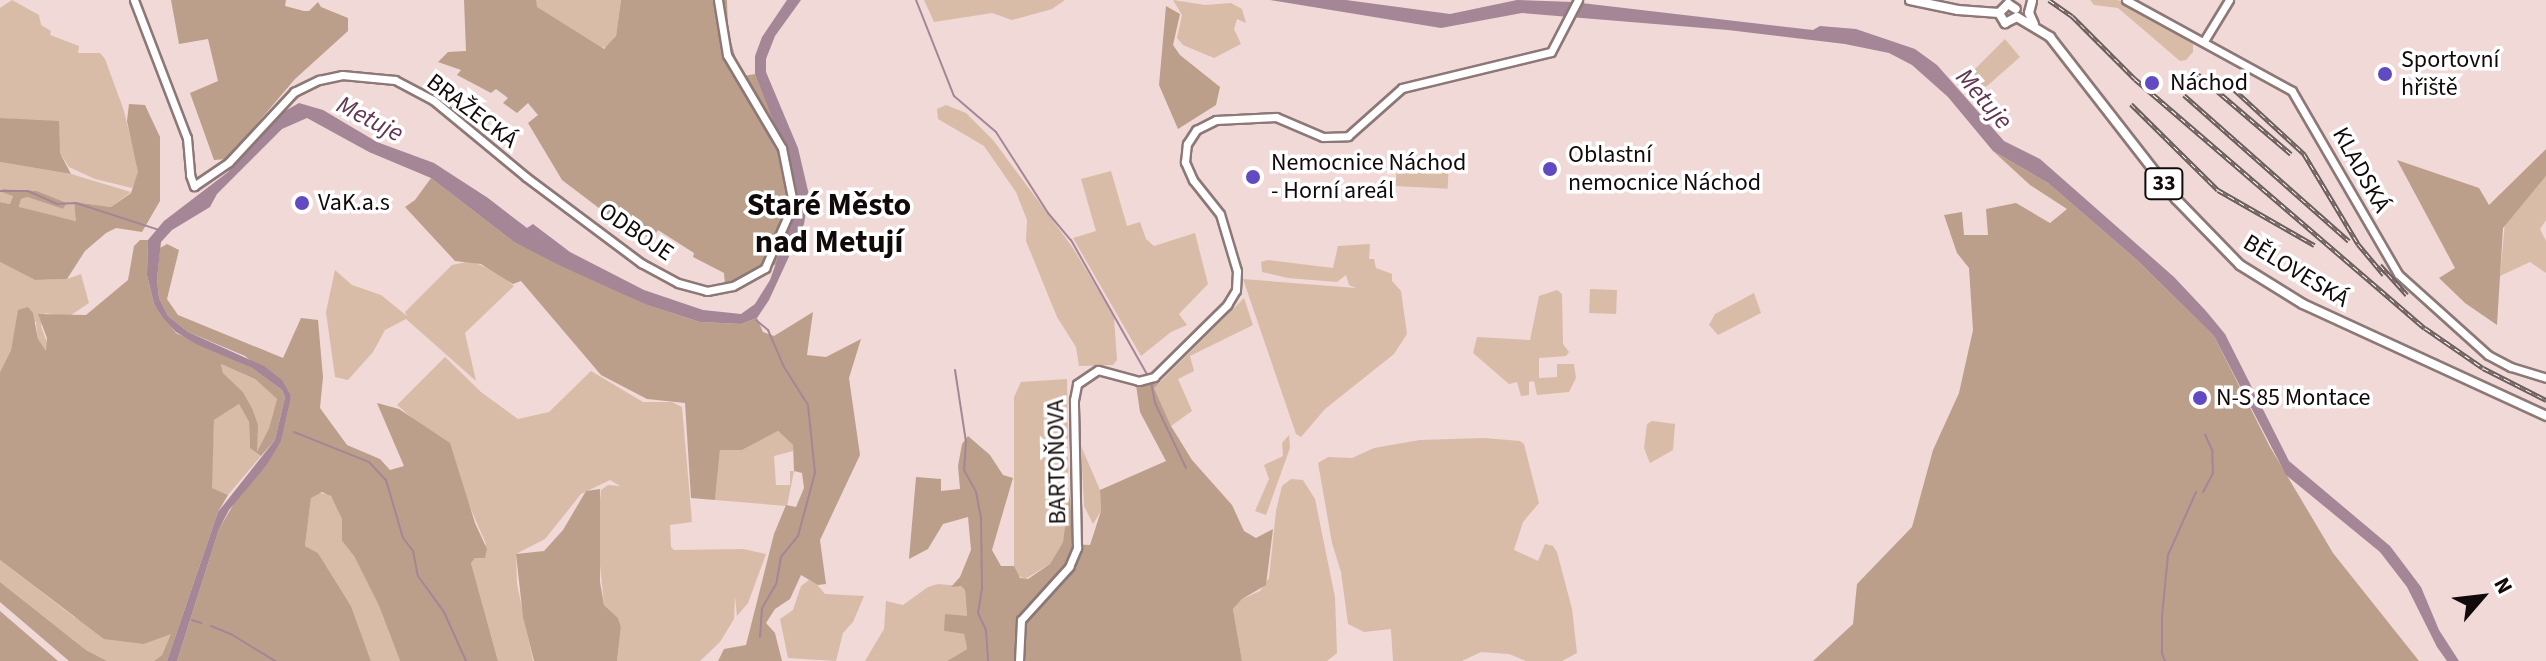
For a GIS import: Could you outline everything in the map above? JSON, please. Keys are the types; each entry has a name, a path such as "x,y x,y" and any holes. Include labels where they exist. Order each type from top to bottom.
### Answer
{"main road":[{"path":"1910,0 1958,10 1999,13 2008,4 2017,13 2032,0"},
{"path":"2032,0 2029,13 2035,24"},
{"name":"BĚLOVESKÁ","path":"1999,13 2005,23 2017,13 2050,37 2198,225 2240,265 2303,304 2546,416"}],"street":[{"name":"BRAŽECKÁ","path":"134,0 183,126 194,186 229,162 294,92 319,80 342,75 395,80 433,100 526,177"},
{"name":"ODBOJE","path":"526,177 641,263 678,283 707,291 733,286 765,268 790,211 790,183 782,148 727,55 718,0"},
{"name":"BARTOŇOVA","path":"1019,661 1021,620 1069,567 1075,555 1078,538 1074,400 1077,384 1085,375 1100,370 1139,381 1154,377 1227,305 1236,290 1237,271 1220,214 1193,180 1185,162 1187,144 1196,130 1211,121 1276,117 1319,136 1339,138 1353,133 1402,88 1551,52 1578,0"},
{"name":"KLADSKÁ","path":"2126,0 2281,82 2296,95 2386,257 2402,279 2488,355 2511,367 2546,378"},
{"path":"2204,41 2229,0"}],"shaded area":[{"path":"12,0 39,15 41,25 51,31 50,35 79,46 78,53 100,53 105,59 123,108 138,166 138,177 132,188 95,179 69,167 60,153 56,123 0,118 0,8"},
{"path":"171,0 286,0 285,6 304,11 309,11 318,2 321,7 348,18 348,31 295,79 227,159 214,160 190,93 218,81 208,39 179,44"},
{"path":"464,0 536,0 537,7 604,49 616,36 621,0 727,0 728,31 740,73 744,76 755,74 780,133 794,183 795,209 777,264 725,285 724,273 693,257 694,253 658,230 652,239 624,227 562,180 528,123 538,115 528,103 517,113 503,103 508,98 496,89 491,93 457,75 461,70 438,62 448,52 466,51"},
{"path":"536,0 621,0 616,36 608,47 599,48 536,7"},
{"path":"787,0 801,0 775,36 766,59 766,72 798,148 809,195 804,224 769,300 757,318 741,324 700,322 647,305 561,266 514,242 431,178 369,152 307,118 282,129 217,194 210,207 172,230 161,242 157,279 159,298 168,316 188,332 264,366 282,380 291,396 281,441 266,466 229,510 219,529 177,661 167,661 218,512 275,440 285,397 282,390 252,368 196,344 176,332 164,319 154,304 147,275 148,240 164,221 228,172 273,118 299,103 323,110 377,142 434,163 527,228 533,224 570,252 644,290 703,310 741,314 755,304 770,280 795,209 789,160 755,74 755,56 762,37"},
{"path":"924,0 1065,0 1052,9 1012,20 992,13 934,22"},
{"path":"1173,0 1205,5 1231,3 1242,9 1246,23 1237,19 1234,29 1241,44 1214,58 1183,45 1177,38 1182,15"},
{"path":"1270,0 1346,0 1450,14 1517,0 1573,2 1813,30 1820,26 1856,29 1915,49 1937,65 2004,141 2040,159 2174,277 2206,311 2225,334 2289,461 2390,546 2421,587 2439,630 2459,661 2447,661 2407,587 2380,552 2286,475 2214,336 2137,260 2048,183 1993,151 1948,97 1912,65 1889,53 1845,44 1728,30 1522,13 1441,28"},
{"path":"2090,0 2118,0 2193,38 2193,52 2186,60 2180,61 2118,8 2094,5"},
{"path":"1166,6 1180,14 1173,45 1180,55 1220,87 1216,105 1178,129 1159,85"},
{"path":"2005,39 2020,57 1987,86 1978,88 1973,84 1973,71"},
{"path":"129,104 145,105 160,137 160,201 142,232 116,228 106,233 85,251 67,279 35,280 0,262 0,202 10,204 13,196 2,192 3,189 37,191 67,203 63,209 27,197 21,199 19,207 76,221 74,202 111,207 131,193 138,172 127,121"},
{"path":"946,105 966,113 993,140 1073,248 1114,317 1117,360 1113,365 1079,366 1076,347 1057,317 1026,241 1027,220 1016,192 984,146 938,119 937,109"},
{"path":"0,118 59,121 60,153 71,174 0,162"},
{"path":"2546,149 2546,176 2503,228 2497,325 2465,303 2439,278 2455,268 2397,160 2479,188 2489,205"},
{"path":"1993,151 2048,183 2137,260 2214,336 2270,447 2333,553 2419,661 1813,661 1853,624 1857,584 1912,527 1933,450 1959,393 1973,330 1969,268 1957,253 1944,215 1962,212 1964,235 1988,235 1986,209 2016,203 2050,223 2067,209 2030,185"},
{"path":"1397,160 1449,163 1448,189 1396,186"},
{"path":"0,162 71,174 131,192 111,207 74,205 77,221 19,208 21,199 27,197 63,209 67,203 37,191 3,189 13,196 10,204 0,202"},
{"path":"1111,171 1127,226 1140,222 1146,239 1154,246 1195,233 1208,284 1179,314 1187,325 1171,332 1141,356 1073,238 1096,231 1081,179"},
{"path":"2546,176 2546,220 2540,229 2546,241 2546,273 2530,262 2500,276 2505,222"},
{"path":"431,178 514,242 647,305 700,322 741,324 757,318 763,332 774,336 813,312 807,355 826,357 861,339 849,378 860,455 820,540 826,584 818,585 801,575 790,599 775,609 766,623 775,633 782,661 718,661 724,649 746,645 774,534 786,505 796,507 804,488 802,473 794,471 793,445 778,431 742,450 720,450 715,500 691,498 685,403 647,399 601,375 521,281 513,284 481,264 455,261 405,207 415,200"},
{"path":"140,240 148,240 147,275 154,304 176,333 252,368 282,390 285,397 275,440 261,456 250,448 249,422 239,404 214,420 212,488 228,495 218,512 167,661 154,661 162,655 171,634 144,644 104,639 0,560 0,372 11,350 18,310 28,307 33,313 38,339 46,351 47,338 38,314 86,315 128,280 134,246","holes":["221,364 255,379 277,399 269,428 257,452 258,425 252,408 243,392 223,373"]},
{"path":"167,244 179,250 167,299 178,315 283,358 301,318 318,320 323,377 320,408 347,445 380,459 390,470 404,466 377,403 399,409 450,443 475,523 487,549 485,558 475,558 471,563 498,661 400,661 379,606 354,556 342,541 342,519 331,496 322,492 311,498 305,546 318,553 351,606 371,661 177,661 219,529 239,495 266,466 291,396 245,356 188,332 168,316 159,298 157,279 160,248"},
{"path":"1370,244 1369,259 1374,259 1376,268 1392,274 1392,281 1401,291 1407,334 1394,354 1325,409 1301,437 1296,434 1243,279 1356,288 1349,285 1346,275 1337,282 1288,278 1262,272 1261,262 1268,260 1333,268 1338,246"},
{"path":"471,261 497,272 514,286 465,333 476,381 406,319 385,330 373,352 348,380 335,377 326,312 335,270 352,285 381,295 407,316 405,312 452,265"},
{"path":"0,262 35,280 67,279 81,274 89,303 68,317 45,313 41,326 49,348 45,352 38,339 36,322 18,315 11,350 0,372"},
{"path":"1590,289 1617,290 1616,314 1589,313"},
{"path":"1557,290 1562,294 1563,344 1569,352 1566,356 1539,358 1539,378 1557,377 1557,364 1574,364 1576,378 1569,392 1537,395 1534,381 1529,382 1529,395 1521,396 1517,382 1509,384 1473,353 1477,337 1530,340 1539,296"},
{"path":"1754,293 1761,313 1718,335 1709,325 1715,314"},
{"path":"1244,298 1253,325 1190,356 1194,371 1178,379 1192,411 1171,426 1154,388"},
{"path":"445,357 481,392 518,419 549,412 591,371 643,402 672,402 682,407 692,522 670,525 671,547 674,550 743,549 766,554 748,603 737,616 735,596 734,619 720,642 700,661 617,661 621,627 618,618 604,605 597,535 601,490 608,485 620,486 610,480 581,494 545,539 516,554 517,584 533,661 498,661 471,563 486,544 466,498 411,417 397,405"},
{"path":"221,364 255,379 277,399 269,428 257,453 261,456 228,495 211,488 214,420 239,404 249,422 250,448 252,408 243,392 223,373"},
{"path":"1067,379 1069,517 1063,542 1050,564 1025,579 1017,575 1014,566 1014,397 1021,382"},
{"path":"1159,383 1154,388 1171,426 1192,460 1232,505 1244,531 1256,538 1273,529 1266,585 1242,599 1233,609 1242,661 947,661 967,649 964,634 944,631 945,614 967,616 965,590 961,586 951,587 960,577 971,550 968,517 943,524 928,549 909,559 916,477 941,479 941,491 960,489 958,466 962,444 968,436 990,455 1003,475 1013,478 992,550 1001,566 1014,566 1020,578 1028,579 1050,564 1063,542 1070,493 1073,544 1090,545 1101,511 1100,490 1166,461 1140,412 1136,385"},
{"path":"1652,421 1675,424 1673,450 1650,463 1644,448 1647,424"},
{"path":"778,431 793,445 793,451 774,456 776,485 790,485 790,471 794,471 787,506 715,500 720,450 742,450"},
{"path":"1289,435 1290,448 1266,515 1255,511 1269,479 1264,465 1283,456 1282,443"},
{"path":"1484,438 1524,444 1539,503 1523,522 1514,550 1538,561 1545,544 1553,546 1557,552 1572,609 1577,653 1562,661 1526,661 1509,654 1481,652 1462,661 1393,661 1391,629 1364,632 1348,624 1341,572 1332,543 1318,463 1328,457 1352,458 1374,448 1420,440"},
{"path":"1081,446 1100,490 1101,511 1093,524 1084,506"},
{"path":"1291,479 1303,480 1315,499 1335,597 1337,653 1327,661 1242,661 1233,609 1242,599 1260,591 1269,578 1276,511 1282,486"},
{"path":"600,489 600,582 604,605 618,618 621,627 617,661 534,661 523,617 516,554 544,551 563,530 586,491"},
{"path":"319,493 329,494 334,501 342,519 342,541 354,556 379,606 400,661 371,661 351,606 318,553 305,546 311,498"},
{"path":"0,560 74,617 144,644 172,633 162,655 154,661 107,661 86,650 0,582"},
{"path":"809,580 815,582 825,594 864,596 853,622 843,633 836,661 788,658 780,619 793,610 801,586"},
{"path":"0,582 86,650 107,661 69,661 0,602"},
{"path":"938,584 961,586 965,590 967,616 944,631 964,634 967,649 947,661 865,661 884,629 886,601 903,605 928,587"},
{"path":"0,611 58,661 0,661"}],"waterway":[{"path":"916,0 954,96 996,132 1048,213 1071,240 1148,376"},
{"path":"0,191 28,191 57,204 76,203 159,230"},
{"path":"756,320 768,330 784,367 808,405 815,473 798,536 781,557 776,584 762,608 760,637"},
{"path":"955,370 966,442 964,470 976,492 981,517 982,588 978,613 986,630 988,661"},
{"path":"1151,382 1155,403 1186,468"},
{"path":"294,432 369,462 386,480 403,538 413,551 418,576 444,612 466,661"},
{"path":"2203,492 2213,473 2212,450 2205,434"},
{"path":"2165,661 2162,653 2162,616 2168,555 2196,492"},
{"path":"192,620 202,623"},
{"path":"211,626 231,634 275,661"}],"railway":[{"path":"2049,0 2072,16 2135,79 2425,328 2483,368 2546,400"},
{"path":"2195,72 2291,154"},
{"path":"2225,81 2304,154 2358,244 2384,275"},
{"path":"2184,95 2349,241"},
{"path":"2131,104 2218,190 2314,245"},
{"path":"2380,265 2407,295"}],"place":[{"name":"Sportovní hřiště","path":"2385,74"},
{"name":"Náchod","path":"2152,83"},
{"name":"Oblastní nemocnice Náchod","path":"1550,169"},
{"name":"Nemocnice Náchod - Horní areál","path":"1253,177"},
{"name":"VaK.a.s","path":"302,203"},
{"name":"N-S 85 Montace","path":"2200,398"}],"district":[{"name":"Staré Město nad Metují","path":"829,224"}],"water label":[{"name":"Metuje","path":"1984,99"},
{"name":"Metuje","path":"370,119"}]}
